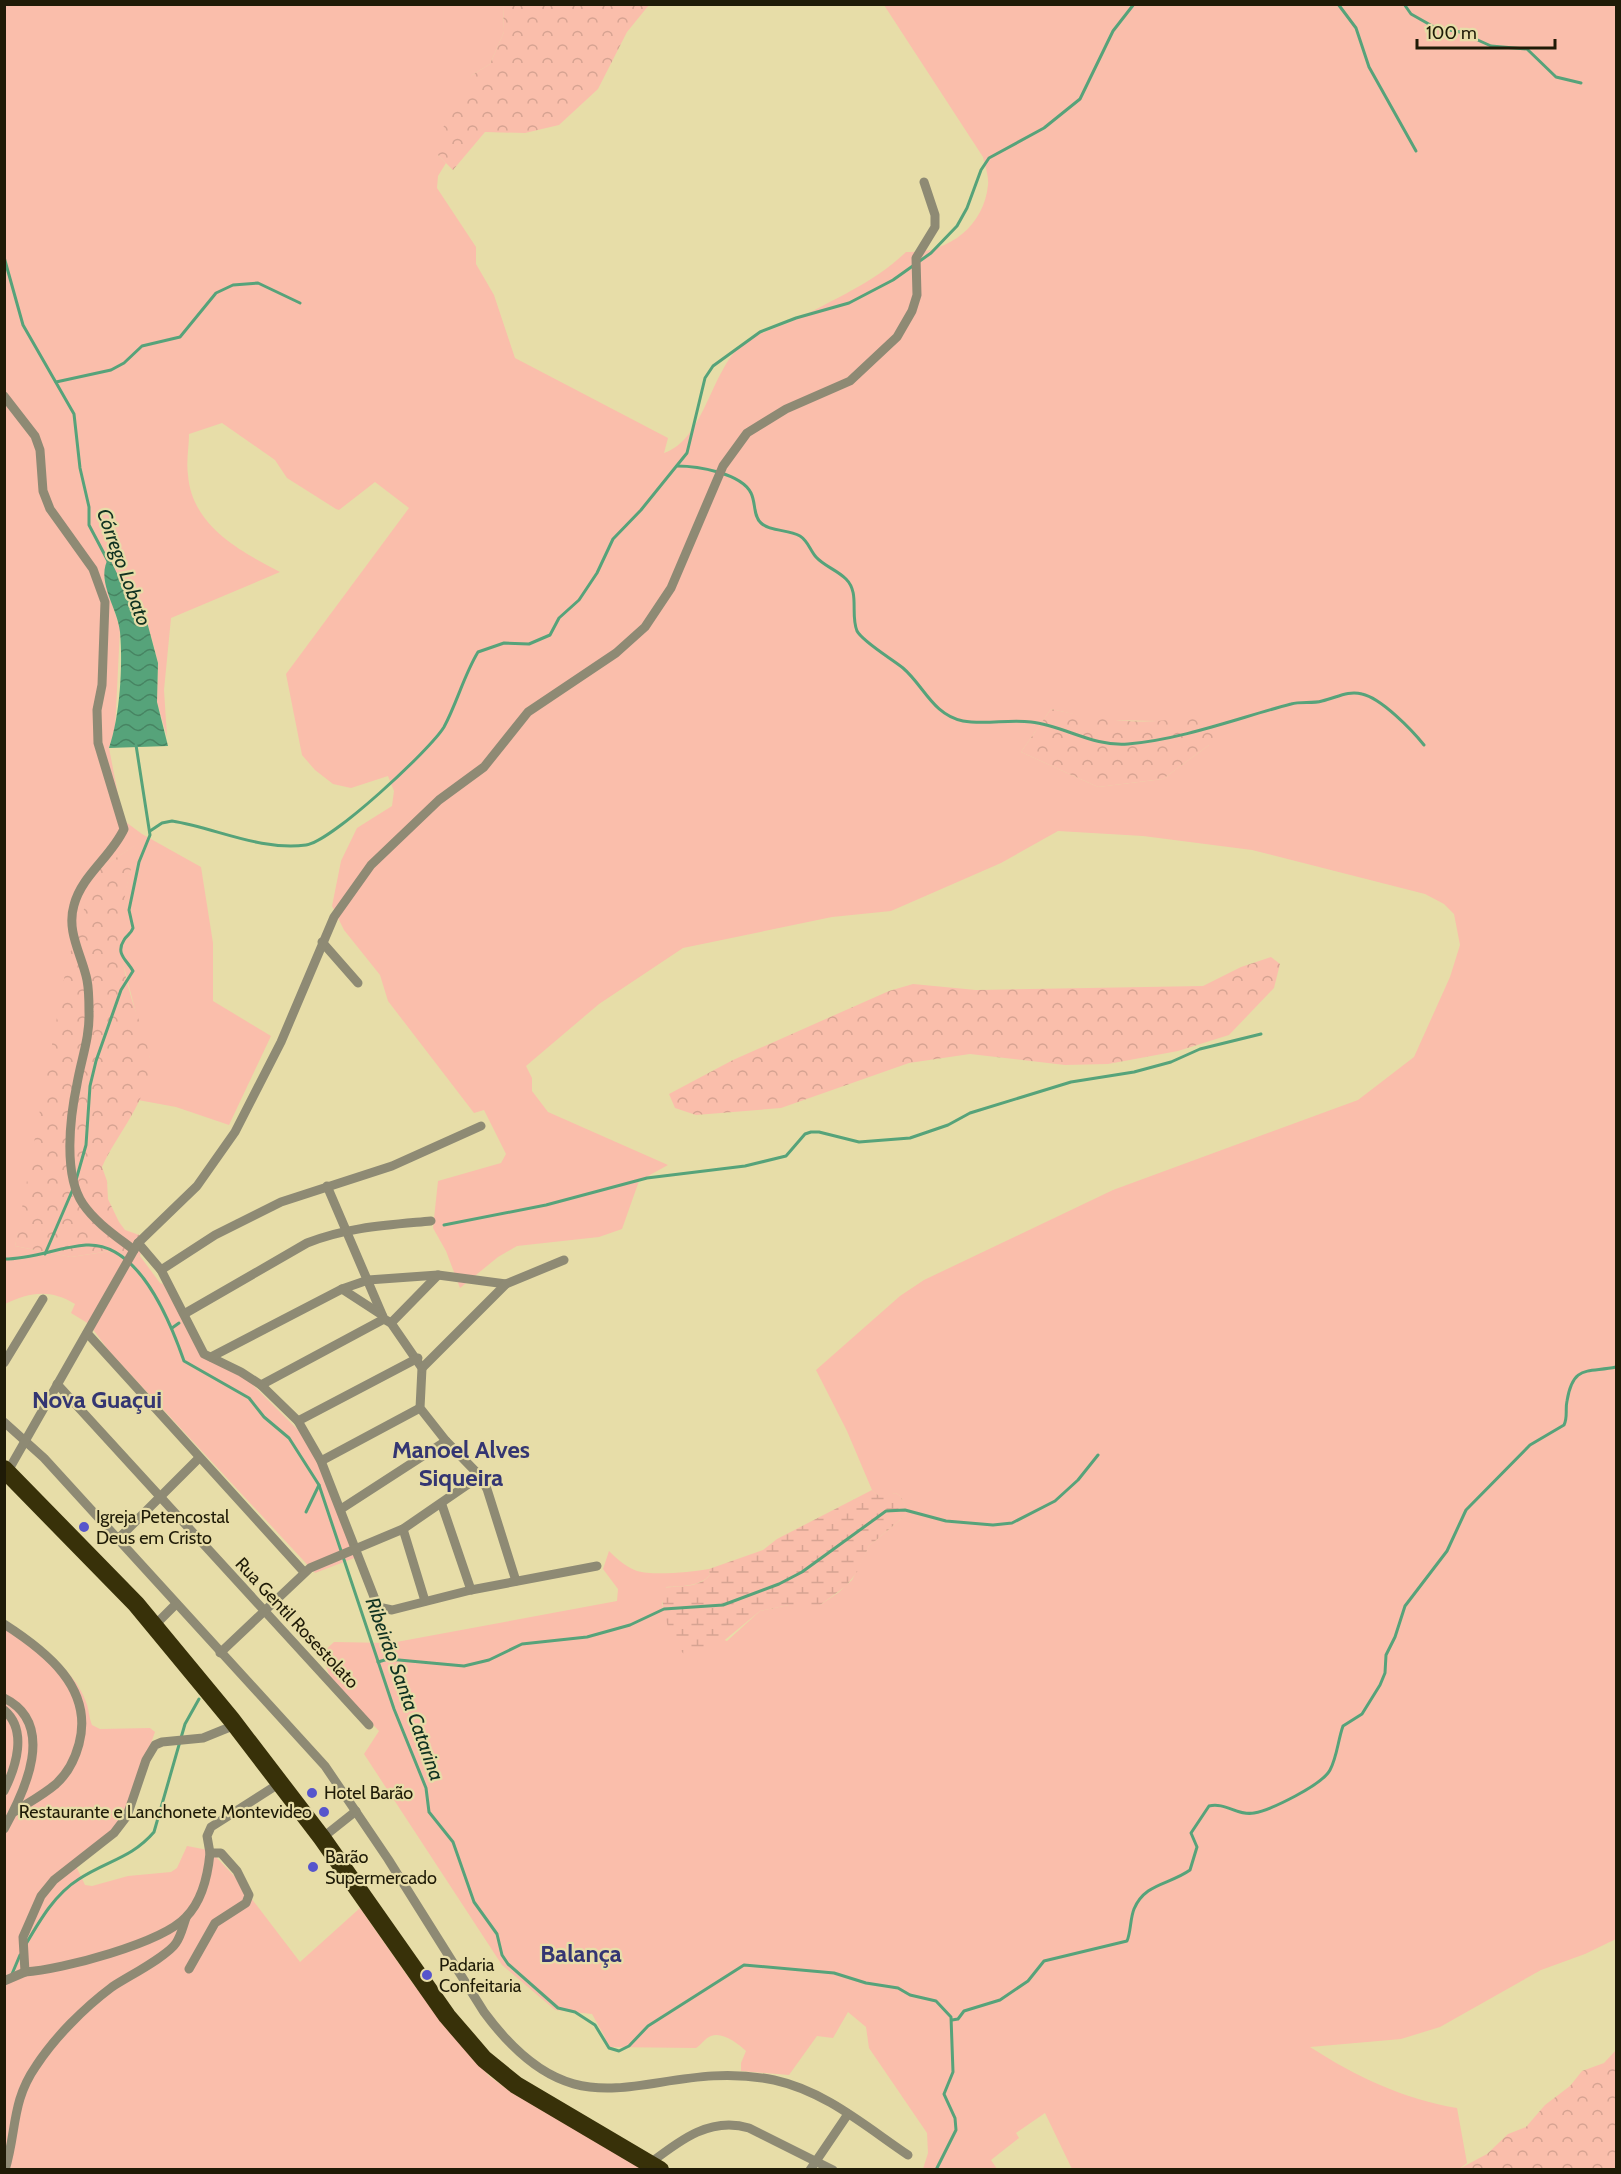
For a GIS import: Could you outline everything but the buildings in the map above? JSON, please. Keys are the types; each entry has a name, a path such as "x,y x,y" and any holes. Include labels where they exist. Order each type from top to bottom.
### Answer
{"highway":[{"path":"6,1470 112,1578 235,1725 322,1838 447,2016 484,2059 516,2085 654,2167"}],"street":[{"path":"6,1470 132,1253 196,1186 235,1132 281,1042 334,917 371,865 439,800 484,767 528,712 616,653 645,627 671,588 723,466 747,433 786,409 850,381 890,347 912,311 917,295 916,258 935,227 935,215 924,182"},
{"path":"4,396 35,436 40,450 44,491 50,509 93,569 105,602 102,686 97,710 98,743 124,829 116,847 85,883 74,904 72,925 77,954 87,979 89,1014 85,1052 76,1084 71,1147 71,1178 77,1193 84,1206 132,1253 161,1270 204,1354 241,1372 261,1385 298,1421 321,1461 357,1550 375,1603 381,1609 392,1610 471,1590 597,1566"},
{"path":"322,942 358,984"},
{"path":"161,1270 215,1235 281,1202 392,1166 482,1126"},
{"path":"327,1186 386,1319 418,1358 422,1368 420,1408 446,1441 480,1476 491,1499 516,1581"},
{"path":"184,1314 307,1244 346,1230 431,1221"},
{"path":"422,1368 506,1284 564,1260"},
{"path":"261,1385 386,1319 438,1275"},
{"path":"211,1357 342,1288 368,1280 438,1275 506,1284"},
{"path":"342,1288 386,1319"},
{"path":"4,1363 43,1299"},
{"path":"87,1333 304,1572"},
{"path":"298,1421 418,1358"},
{"name":"Rua Gentil Rosestolato","path":"57,1384 262,1611 369,1725"},
{"path":"321,1461 420,1408"},
{"path":"4,1422 25,1440 118,1539 325,1766 484,2012 515,2048 544,2072 577,2086 606,2090 708,2078 772,2080 827,2099 908,2156"},
{"path":"341,1509 446,1441"},
{"path":"118,1539 199,1458"},
{"path":"220,1653 304,1572 403,1529 442,1505 480,1476"},
{"path":"442,1505 471,1590"},
{"path":"403,1529 425,1601"},
{"path":"154,1626 176,1604"},
{"path":"4,1624 48,1656 67,1677 77,1697 82,1717 81,1735 68,1770 57,1784 14,1812"},
{"path":"4,1698 21,1708 30,1721 33,1740 30,1772 14,1812 4,1829"},
{"path":"4,1710 18,1733 16,1756 4,1791"},
{"path":"21,1974 23,1937 40,1896 54,1880 114,1833 128,1816 146,1760 155,1745 203,1738 235,1725"},
{"path":"4,1766 16,1756"},
{"path":"5,2169 13,2145 13,2121 23,2085 36,2064 62,2034 105,1993 176,1944 186,1918 198,1899 210,1853 207,1836 211,1827 280,1783"},
{"path":"322,1838 356,1811"},
{"path":"189,1969 215,1923 246,1903 249,1895 237,1871 221,1853 210,1853"},
{"path":"4,1981 21,1974 138,1944 186,1918"},
{"path":"4,1972 21,1974"},
{"path":"810,2169 848,2114"},
{"path":"654,2167 691,2133 734,2124 749,2128 832,2169"}],"green space":[{"path":"4,5 503,5 504,32 490,64 472,75 438,155 446,163 438,176 437,188 476,247 476,264 494,295 515,358 668,438 664,453 677,446 688,435 729,359 745,342 797,319 855,289 882,272 906,252 936,248 949,243 971,225 979,213 988,185 983,157 884,5 1616,5 1616,1939 1585,1954 1541,1970 1440,2027 1401,2039 1310,2047 1344,2068 1380,2085 1418,2099 1457,2108 1467,2163 1459,2169 1072,2169 1045,2113 1016,2133 1019,2138 991,2160 997,2169 923,2169 928,2153 927,2133 869,2048 866,2027 848,2012 833,2038 817,2036 789,2075 741,2071 741,2063 746,2051 735,2042 720,2035 709,2037 696,2048 606,2047 605,2037 592,2014 555,2010 502,1965 364,1754 379,1731 332,1682 321,1654 334,1642 391,1643 617,1601 618,1589 603,1569 609,1551 618,1560 637,1571 673,1573 709,1569 710,1575 701,1582 666,1587 662,1604 666,1616 727,1641 760,1611 789,1605 820,1605 852,1580 869,1546 906,1515 904,1502 899,1495 896,1493 880,1497 872,1490 847,1431 816,1370 900,1296 924,1280 1113,1190 1358,1100 1414,1057 1450,977 1460,945 1454,914 1444,904 1425,894 1252,850 1143,836 1058,831 1001,863 891,911 832,917 683,948 599,1004 526,1066 532,1078 532,1091 548,1112 668,1165 639,1181 622,1229 599,1237 517,1246 498,1257 460,1288 446,1251 433,1228 438,1181 501,1163 506,1154 484,1110 474,1113 388,1001 380,975 344,930 332,906 341,861 357,828 392,806 394,791 388,776 351,788 333,784 315,770 302,755 286,674 409,508 375,482 339,510 336,509 287,478 275,460 222,423 189,434 187,470 191,493 198,509 220,535 234,546 280,572 171,618 164,690 167,737 157,702 158,663 146,618 127,594 121,578 104,578 120,629 115,730 109,748 123,820 142,834 201,867 213,943 213,1001 271,1036 229,1125 176,1107 138,1100 150,1058 119,947 121,910 136,845 96,871 15,1246 71,1257 111,1251 129,1259 140,1256 163,1284 203,1357 248,1380 299,1431 315,1454 357,1557 315,1573 109,1351 89,1324 71,1313 75,1304 57,1296 40,1294 5,1304","holes":["1051,709 1100,720 1159,721 1209,745 1163,779 1098,787 1021,752"]},
{"path":"503,5 649,5 627,32 598,89 559,125 525,133 485,132 453,170 438,155 439,135 472,75 490,64 504,32"},
{"path":"1051,709 1091,717 1130,721 1157,721 1191,714 1206,715 1216,717 1216,731 1209,745 1163,779 1098,787 1021,752"},
{"path":"137,844 124,901 121,935 125,972 149,1053 149,1073 132,1115 102,1167 107,1181 108,1199 119,1222 125,1230 145,1237 140,1256 129,1259 110,1251 71,1257 15,1246 67,963 96,871"},
{"path":"1271,957 1280,964 1274,988 1229,1035 1178,1051 1108,1064 1065,1065 970,1054 909,1063 781,1108 696,1115 675,1108 669,1094 733,1060 889,991 913,984 976,990 1203,986 1241,967"},
{"path":"872,1490 879,1496 896,1493 904,1502 906,1515 869,1546 857,1572 846,1586 820,1605 789,1605 760,1611 715,1648 686,1655 681,1651 667,1624 663,1588 700,1583 710,1575 709,1569 763,1550 777,1539"},
{"path":"4,1624 40,1648 72,1677 86,1702 92,1725 100,1729 150,1728 155,1732 128,1807 113,1830 76,1866 85,1885 92,1886 128,1876 171,1872 177,1868 187,1846 208,1850 235,1877 300,1962 360,1908 416,1988 489,2076 511,2092 644,2169 5,2169"},
{"path":"1616,2050 1616,2169 1459,2169 1487,2154 1508,2134 1526,2127 1545,2105 1570,2086 1582,2071 1604,2063"}],"water":[{"path":"107,561 111,561 127,594 146,618 158,663 157,702 168,746 109,748 118,706 121,660 120,632 106,587"}],"waterway":[{"path":"150,831 162,823 172,821 255,842 272,845 306,845 336,829 379,794 420,755 444,727 478,652 504,643 529,644 550,635 559,618 579,600 597,573 613,539 641,510 687,453 705,378 713,366 760,332 796,318 849,303 893,280 931,253 957,226 967,208 981,170 989,158 1044,128 1080,99 1113,31 1134,4"},
{"path":"1338,4 1356,28 1369,67 1416,151"},
{"path":"1404,4 1411,14 1434,27 1460,32 1491,46 1527,49 1556,77 1581,83"},
{"name":"Córrego Lobato","path":"4,257 23,325 74,414 80,468 89,507 89,525 109,563"},
{"path":"56,382 111,370 124,363 142,346 180,337 216,293 233,285 258,283 300,303"},
{"path":"677,466 707,469 738,480 751,493 757,517 761,523 803,538 819,560 846,579 850,585 854,597 855,624 860,635 903,668 936,706 953,718 971,722 1031,722 1103,742 1128,744 1170,738 1295,703 1318,702 1357,693 1370,697 1387,708 1424,745"},
{"path":"76,1180 86,1145 90,1086 96,1061 121,990 133,971 123,957 121,949 124,940 133,928 129,910 139,862 150,835 136,745"},
{"path":"444,1225 546,1205 647,1178 745,1166 786,1156 805,1134 811,1132 859,1142 910,1138 948,1125 970,1113 1071,1082 1134,1072 1171,1062 1200,1049 1261,1034"},
{"path":"45,1254 73,1189"},
{"name":"Ribeirão Santa Catarina","path":"4,1259 86,1245 105,1247 122,1256 150,1287 161,1306 184,1361 249,1398 264,1417 289,1438 319,1485 394,1709 426,1788 429,1812 453,1842 474,1902 497,1934 502,1955 508,1964 558,2008 575,2012 595,2025 609,2048 619,2051 629,2046 648,2026 744,1965 834,1973 866,1983 898,1988 910,1995 936,2001 951,2017 953,2072 944,2094 955,2118 956,2130 936,2170"},
{"path":"172,1328 179,1323"},
{"path":"952,2020 958,2019 964,2011 1000,2000 1028,1981 1044,1961 1127,1941 1134,1909 1144,1894 1190,1870 1197,1847 1191,1833 1209,1806 1215,1805 1242,1813 1254,1813 1295,1796 1325,1776 1334,1760 1343,1726 1362,1714 1380,1685 1385,1673 1386,1655 1395,1637 1405,1606 1447,1551 1466,1510 1530,1445 1564,1425 1570,1389 1578,1376 1583,1372 1616,1367"},
{"path":"378,1662 388,1659 464,1666 489,1660 522,1644 587,1637 630,1625 664,1609 723,1605 779,1584 802,1572 886,1511 905,1510 946,1521 993,1525 1012,1523 1055,1501 1078,1480 1098,1455"},
{"path":"306,1512 319,1485"},
{"path":"26,1944 49,1908 70,1885 128,1854 154,1832 185,1724 199,1699"},
{"path":"12,1974 20,1955"}],"place":[{"name":"Igreja Petencostal Deus em Cristo","path":"84,1527"},
{"name":"Hotel Barão","path":"312,1793"},
{"name":"Restaurante e Lanchonete Montevideo","path":"324,1812"},
{"name":"Barão Supermercado","path":"313,1867"},
{"name":"Padaria Confeitaria","path":"427,1975"}],"district":[{"name":"Nova Guaçui","path":"97,1399"},
{"name":"Manoel Alves Siqueira","path":"461,1463"},
{"name":"Balança","path":"581,1953"}]}
